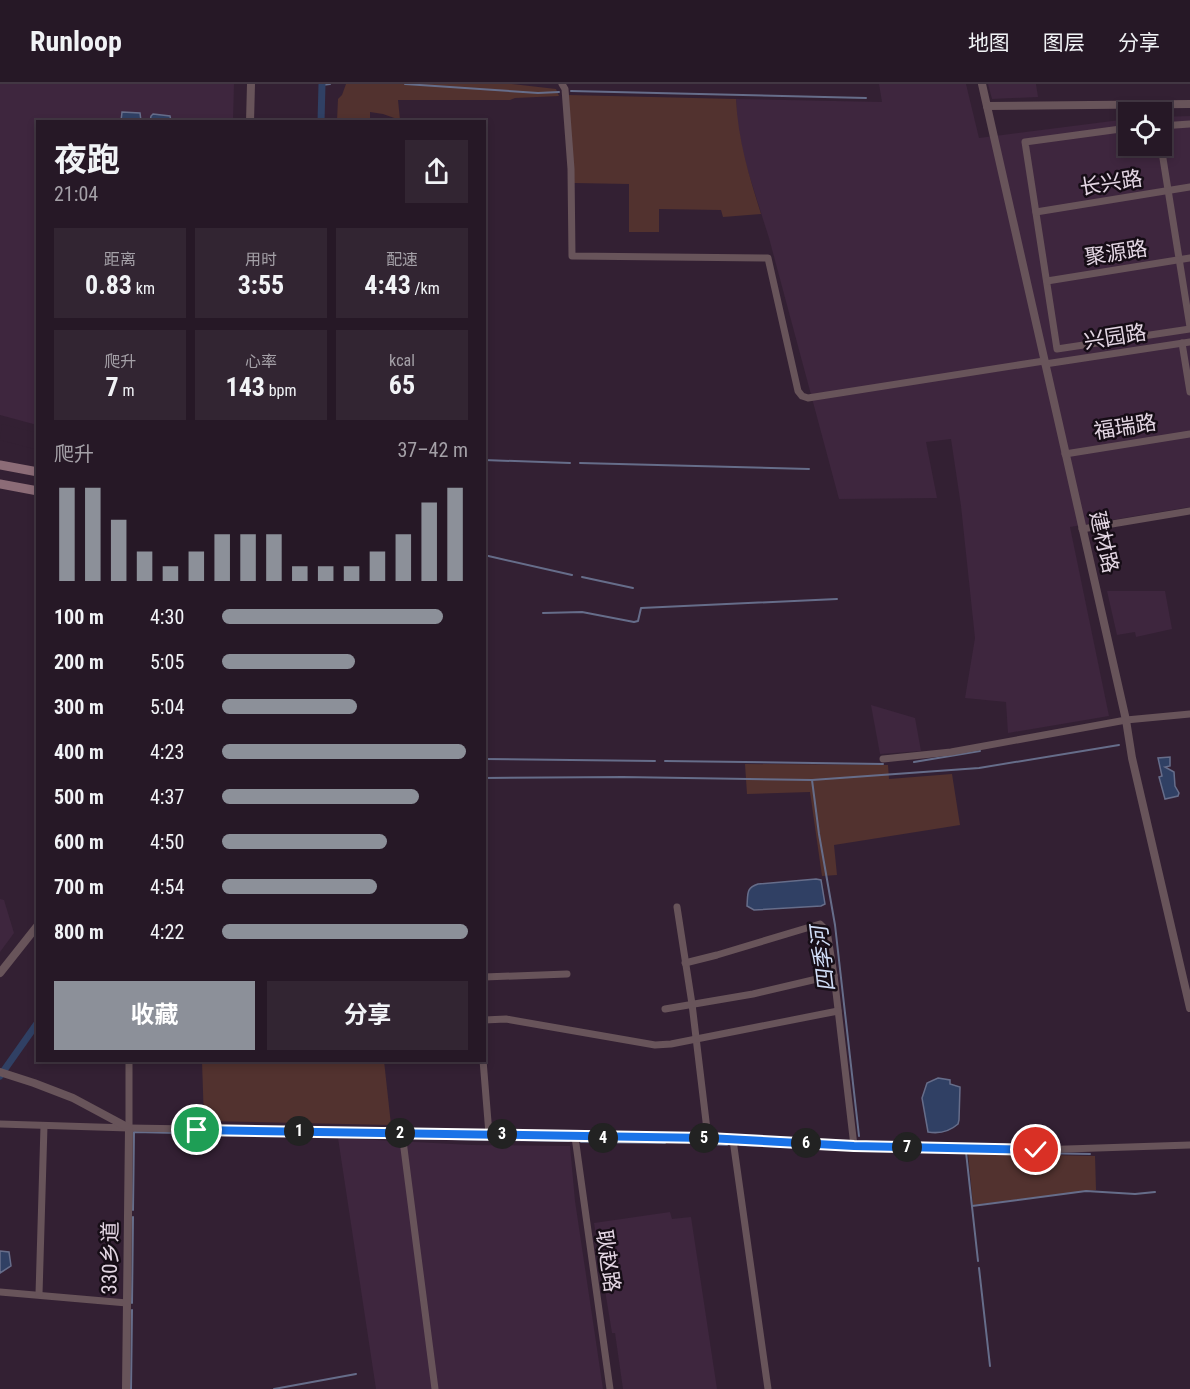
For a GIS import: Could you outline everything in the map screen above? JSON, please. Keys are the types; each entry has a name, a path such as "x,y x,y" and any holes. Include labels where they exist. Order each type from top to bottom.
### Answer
{"main road":[{"path":"0,465 36,472"},
{"path":"0,484 36,491"}],"street":[{"path":"250,120 251,84"},
{"name":"兴园路","path":"562,84 565,89 571,170 572,256 768,258 798,391 802,396 808,398 1186,342"},
{"name":"建材路","path":"982,84 1190,1008"},
{"path":"987,106 1190,104"},
{"path":"1172,125 1190,124"},
{"path":"1118,129 1025,142 1057,349 1190,328 1163,156"},
{"name":"长兴路","path":"1036,212 1190,187"},
{"name":"聚源路","path":"1047,281 1190,258"},
{"path":"1186,342 1190,392"},
{"name":"福瑞路","path":"1065,454 1190,434"},
{"path":"1082,528 1190,512"},
{"path":"883,759 951,752 1126,720 1190,714"},
{"path":"677,907 692,1004 708,1138"},
{"path":"685,963 820,924 827,932 834,975 854,1146"},
{"path":"0,973 36,928"},
{"path":"486,977 567,974"},
{"path":"665,1009 753,994 834,975"},
{"path":"486,1020 497,1018 518,1021 642,1044 671,1044 838,1011"},
{"path":"129,1062 129,1128"},
{"path":"483,1062 489,1134"},
{"path":"0,1072 73,1098 129,1128"},
{"path":"0,1124 708,1138 854,1146 1036,1150 1190,1145"},
{"path":"39,1294 44,1126"},
{"name":"330乡道","path":"126,1389 129,1128"},
{"path":"402,1133 435,1389"},
{"name":"耿赵路","path":"574,1137 610,1389"},
{"path":"733,1140 768,1389"},
{"path":"0,1292 127,1303"}],"shaded area":[{"path":"0,84 234,84 233,120 36,120 36,425 0,415"},
{"path":"346,84 512,84 556,89 559,96 510,100 398,100 400,120 370,112 370,120 337,120 338,99"},
{"path":"879,84 966,84 979,138 1118,120 1118,156 1172,156 1172,117 1190,116 1190,507 1070,527 1109,716 1008,733 1006,702 965,698 975,638 961,506 951,439 926,442 937,498 839,499 769,238 744,159 737,122 736,99 882,102"},
{"path":"988,84 1036,84 1038,97 992,99"},
{"path":"568,95 736,99 748,172 761,214 723,217 721,210 659,209 659,232 629,232 629,184 574,183"},
{"path":"1107,591 1165,591 1172,629 1136,637 1135,632 1117,635"},
{"path":"871,705 915,718 921,751 880,754"},
{"path":"745,764 888,765 889,779 952,774 960,825 834,845 837,875 822,876 810,792 747,794"},
{"path":"0,899 4,900 14,933 0,952"},
{"path":"202,1062 384,1062 391,1125 204,1121"},
{"path":"338,1138 472,1145 570,1146 575,1201 603,1389 376,1389"},
{"path":"968,1153 1095,1156 1096,1190 973,1205"},
{"path":"670,1212 672,1219 691,1217 717,1389 623,1389 594,1223"}],"water":[{"path":"122,112 140,113 141,120 121,120"},
{"path":"153,114 170,116 171,120 150,120"},
{"path":"1170,757 1170,766 1165,767 1174,772 1175,786 1179,793 1178,796 1165,799 1159,777 1162,776 1158,758"},
{"path":"821,880 825,904 821,906 754,910 747,906 750,889 758,884"},
{"path":"938,1078 950,1080 950,1084 960,1087 959,1120 955,1127 948,1131 928,1132 922,1098 927,1083"},
{"path":"0,1251 9,1252 11,1266 0,1273"}],"pier":[{"path":"2,424 36,432 36,449 0,440"}],"waterway":[{"path":"321,120 322,84"},
{"path":"322,85 330,84"},
{"path":"405,84 538,93 559,92"},
{"path":"571,91 866,98"},
{"path":"486,460 570,463"},
{"path":"580,463 809,469"},
{"path":"486,555 572,575"},
{"path":"582,577 633,588"},
{"path":"543,613 582,612 634,622 638,621 641,608 837,599"},
{"path":"486,778 623,777 812,780 979,768 1119,745"},
{"path":"914,762 980,751"},
{"path":"486,759 655,761"},
{"path":"665,761 883,764"},
{"name":"四季河","path":"812,780 835,925 859,1136"},
{"path":"0,1076 36,1025"},
{"path":"133,1210 134,1132 396,1138"},
{"path":"408,1138 496,1140"},
{"path":"508,1140 569,1141"},
{"path":"581,1142 665,1143"},
{"path":"704,1144 727,1145"},
{"path":"740,1145 847,1149"},
{"path":"966,1152 978,1261"},
{"path":"1038,1153 1090,1154"},
{"path":"972,1206 1086,1191 1135,1194 1155,1192"},
{"path":"132,1303 133,1217"},
{"path":"979,1268 990,1366"},
{"path":"131,1389 132,1310"},
{"path":"274,1389 356,1374"}],"route":[{"path":"197,1130 708,1138 854,1146 1036,1150"}]}
